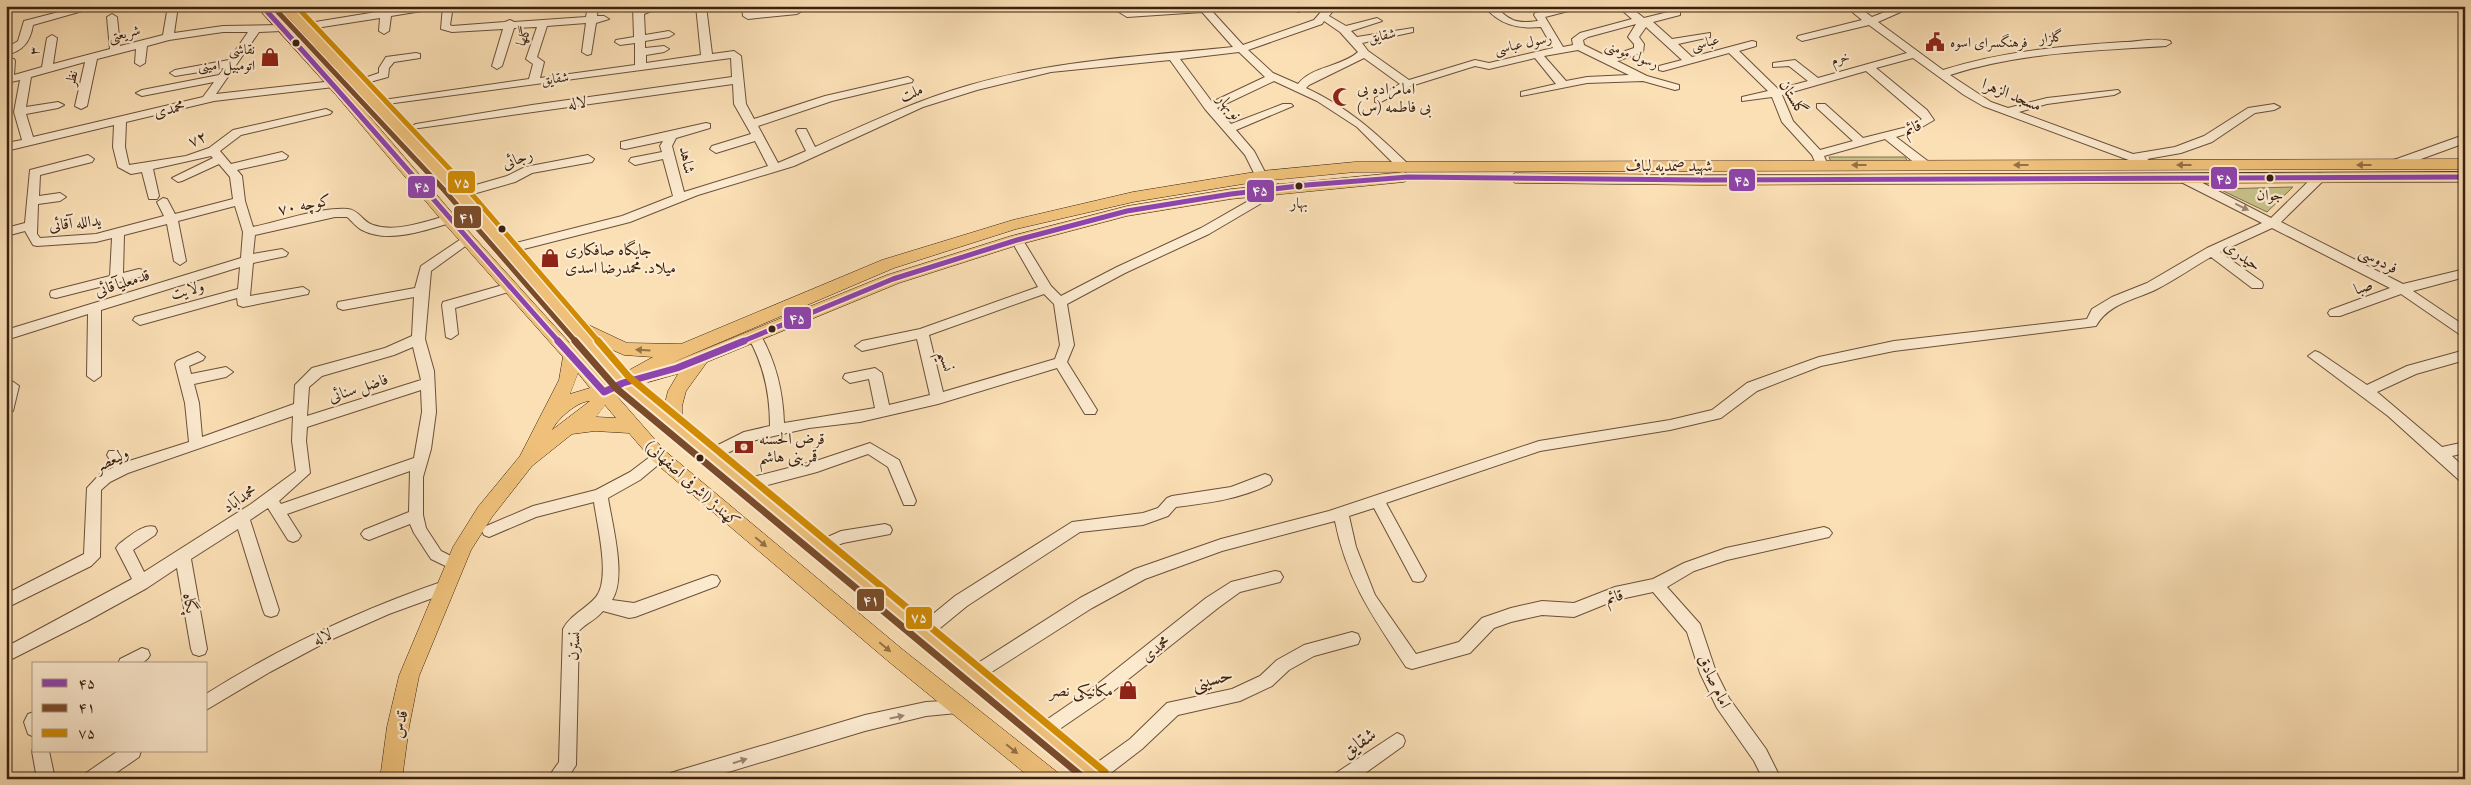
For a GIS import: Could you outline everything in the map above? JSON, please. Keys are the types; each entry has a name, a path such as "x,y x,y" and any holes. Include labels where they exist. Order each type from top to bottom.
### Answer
{"main road":[{"name":"کهندژ (اشرفی اصفهانی)","path":"262,6 334,84 449,219 604,392 658,456 1049,779"},
{"name":"کهندژ (اشرفی اصفهانی)","path":"284,6 459,194 623,383 1096,777"},
{"name":"شهید صمدیه لباف","path":"604,392 623,383 653,364 755,337 788,314 1017,240 1127,211 1278,188 1482,172 1820,160 1925,165 2465,164"},
{"name":"شهید صمدیه لباف","path":"698,352 788,314 888,264 1013,225 1133,196 1261,176 1355,167 1404,167 1482,172 1702,180 2465,177"},
{"path":"570,322 624,349 698,352 682,380 671,405 673,426"},
{"path":"526,461 568,380 572,356"},
{"path":"550,417 584,394 604,392"},
{"path":"526,461 592,410 604,392"},
{"path":"564,430 581,425 610,424 634,427"},
{"name":"قدس","path":"391,779 398,727 409,676 463,547 485,512 526,461"}],"street":[{"path":"42,6 42,19"},
{"path":"168,37 173,6"},
{"path":"364,18 366,6"},
{"path":"303,26 364,18 431,6"},
{"path":"448,6 445,27 452,28 510,23 604,19"},
{"path":"587,52 593,6"},
{"path":"642,67 638,9 659,6"},
{"path":"700,6 707,57"},
{"path":"747,6 748,16 797,11"},
{"path":"1114,6 1127,14 1206,8 1241,49 1275,77 1321,99 1361,124 1404,167"},
{"path":"1296,6 1298,9 1310,6"},
{"name":"ملت","path":"508,249 626,219 679,197 813,154 919,105 974,86 1051,69 1241,49 1290,34 1318,22 1332,6"},
{"path":"1489,6 1508,23 1523,25 1546,24"},
{"path":"1622,6 1640,21 1653,26 1690,61"},
{"name":"مسجد الزهرا","path":"1850,6 1941,74 1987,104 2153,165"},
{"path":"1802,38 1887,17 1909,6"},
{"path":"7,80 8,57 23,44 28,23 93,7"},
{"path":"1560,51 1546,24 1539,15 1580,7"},
{"path":"1579,47 1577,39 1584,35 1676,13"},
{"path":"384,31 386,14"},
{"path":"1323,16 1344,30 1364,54 1407,84"},
{"path":"112,17 115,50"},
{"path":"1344,30 1377,21"},
{"path":"1607,61 1639,50 1639,44 1633,37 1639,31 1640,21"},
{"path":"496,66 510,23"},
{"name":"گلها","path":"534,81 539,62 531,59 543,23"},
{"path":"207,100 256,28"},
{"name":"شریعتی","path":"7,80 168,37 223,29 282,28"},
{"name":"شقایق","path":"1355,41 1409,30"},
{"path":"620,42 668,34"},
{"path":"1671,42 1706,35"},
{"name":"۳","path":"47,69 52,38"},
{"name":"گلزار","path":"1941,74 1964,66 2038,53 2166,43"},
{"path":"140,63 142,44"},
{"name":"عباسی","path":"1664,68 1733,51 1752,44"},
{"name":"رسول عباسی","path":"1379,100 1407,84 1475,63 1489,66 1537,54 1579,47"},
{"name":"رسول مومنی","path":"1579,47 1643,78 1675,87"},
{"path":"640,52 664,48"},
{"name":"گلستان","path":"1733,51 1776,94 1788,122 1820,160"},
{"path":"355,83 384,75 384,68 391,54 416,56"},
{"name":"شقایق","path":"376,104 734,54 736,56 737,80"},
{"path":"1300,89 1309,78 1342,68 1358,60 1364,54"},
{"path":"1537,54 1563,85"},
{"name":"خرم","path":"1746,100 1776,94 1815,81 1914,54"},
{"name":"نظر","path":"80,106 92,57"},
{"name":"نوبهار","path":"1173,57 1209,107 1250,154 1261,176"},
{"path":"1777,65 1791,62 1815,81"},
{"path":"175,73 232,63"},
{"name":"قائم","path":"1820,160 1862,143 1911,129 1928,120 1923,112 1867,66"},
{"path":"1554,74 1568,71"},
{"path":"26,75 20,112 28,142"},
{"path":"142,93 223,77"},
{"path":"1209,107 1275,77"},
{"path":"1526,94 1587,80 1643,78"},
{"path":"737,80 740,104 775,167"},
{"name":"لاله","path":"416,127 432,120 737,80"},
{"path":"751,124 829,98 908,80"},
{"name":"محمدی","path":"6,147 207,100 334,84"},
{"path":"2009,111 2047,101 2114,92"},
{"path":"20,112 58,105"},
{"path":"1228,129 1287,106"},
{"path":"1821,106 1862,143"},
{"path":"2133,157 2177,150 2208,139 2252,110 2274,107"},
{"name":"۷۲","path":"120,120 118,147 124,167 132,170 188,159 221,160 237,132 326,112"},
{"name":"شاهد","path":"679,197 666,146 671,136 706,126"},
{"path":"802,131 813,154"},
{"path":"625,145 671,136"},
{"path":"716,149 757,136"},
{"path":"1888,136 1925,165"},
{"path":"2396,164 2465,139"},
{"path":"634,161 668,154"},
{"path":"178,178 221,160 282,156"},
{"name":"یدالله آقائی","path":"88,159 34,173 33,225 31,234 37,242 62,242 118,233 239,201"},
{"name":"رجائی","path":"459,194 511,179 529,170 588,159"},
{"path":"221,160 236,176 239,201 249,232 243,302 303,291"},
{"path":"147,167 158,199 172,219 180,261"},
{"path":"973,675 1086,602 1140,574 1221,544 1341,513 1539,446 1670,425 1716,414 1752,387 1819,362 1894,346 2091,323 2097,312 2117,300 2152,286 2211,251 2273,223 2320,177"},
{"name":"فردوسی","path":"2183,178 2402,289 2465,333"},
{"path":"1060,302 1205,231 1278,188"},
{"path":"33,201 60,197"},
{"name":"کوچه ۷۰","path":"249,232 335,213 350,213 364,226 379,232 422,226 449,219"},
{"path":"6,232 33,225"},
{"path":"116,280 118,233"},
{"path":"456,565 436,554 419,530 416,515 416,477 429,412 427,371 418,338 421,291 426,269 467,239"},
{"path":"1017,240 1046,289 1060,302 1066,345 1060,362"},
{"name":"حیدری","path":"2211,251 2256,285"},
{"name":"قدمعلیآقائی","path":"6,335 247,260 282,252"},
{"path":"56,294 139,273"},
{"name":"صبا","path":"2335,313 2402,289 2465,273"},
{"path":"451,334 448,305 510,287"},
{"path":"862,346 922,333 1046,289"},
{"path":"343,305 421,291"},
{"name":"ولایت","path":"140,320 244,292"},
{"path":"94,376 95,307"},
{"name":"نسیم","path":"922,333 938,399"},
{"path":"755,337 764,352 772,376 777,405 777,430"},
{"name":"محمدآباد","path":"6,654 50,634 142,583 270,498 303,472 299,441 302,385 316,372 389,352 418,338"},
{"path":"2367,391 2412,370 2465,355"},
{"path":"2315,356 2367,391 2440,453 2465,477"},
{"path":"196,445 192,403 182,364 198,358"},
{"path":"709,456 749,436 883,412 968,392 1060,362"},
{"path":"1060,362 1090,410"},
{"path":"187,380 226,372"},
{"path":"850,378 875,373 883,412"},
{"name":"فاضل سنائی","path":"300,424 427,383"},
{"path":"6,411 12,386"},
{"name":"ولیعصر","path":"6,601 86,562 92,557 94,488 104,478 123,468 196,445 301,407"},
{"path":"2440,453 2465,447"},
{"path":"745,485 817,466 870,448 894,464 909,501"},
{"path":"114,455 123,468"},
{"path":"490,531 533,512 600,495 635,476 658,456"},
{"path":"278,511 420,462"},
{"path":"922,632 998,575 1077,526 1142,519 1163,512 1172,502 1222,496 1250,488 1265,480"},
{"name":"نسترن","path":"556,779 567,765 571,629 578,621 592,613 608,594 611,570 600,495"},
{"path":"270,498 293,536"},
{"path":"1377,500 1418,576"},
{"name":"قائم","path":"1341,513 1348,547 1369,598 1412,662 1464,648 1488,623 1511,615 1542,608 1574,610 1615,594 1656,584 1689,567 1726,554 1824,533"},
{"path":"369,534 416,515"},
{"path":"242,518 271,610"},
{"path":"819,547 841,537 885,530"},
{"path":"142,583 124,548 150,531"},
{"name":"پگاه","path":"183,556 199,649"},
{"name":"محمدی","path":"1042,732 1096,695 1212,603 1236,587 1275,577"},
{"path":"600,604 629,611 635,610 712,581"},
{"name":"امام صادق","path":"1656,584 1694,629 1708,673 1723,703 1760,755 1772,779"},
{"name":"لاله","path":"208,702 302,645 393,604 447,586"},
{"name":"حسینی","path":"1096,777 1136,744 1174,708 1234,696 1266,681 1283,665 1310,650 1352,639"},
{"path":"130,662 142,655"},
{"path":"677,779 865,723 926,708 960,707"},
{"name":"شقایق","path":"1342,779 1397,741"},
{"path":"40,752 46,779"},
{"path":"92,779 132,752"}],"shaded area":[{"path":"1829,157 1905,157 1908,162 1831,162"},
{"path":"2293,187 2267,212 2219,189"}],"transit line":[{"name":"۴۵","path":"262,6 341,92 449,219 604,392 623,383 677,368 893,279 1017,240 1127,211 1231,194 1307,185 1408,177 1703,180 2465,177"},
{"name":"۷۵","path":"296,6 458,178 629,377 1105,772"},
{"name":"۴۱","path":"278,12 444,190 617,389 1085,779"}],"place":[{"name":"فرهنگسرای اسوه","path":"1935,42"},
{"name":"نقاشی اتومبیل امینی","path":"270,57"},
{"name":"امامزاده بی بی فاطمه (س)","path":"1342,97"},
{"name":"جوان","path":"2270,178"},
{"name":"بهار","path":"1299,186"},
{"name":"جایگاه صافکاری میلاد. محمدرضا اسدی","path":"550,258"},
{"name":"قرض الحسنه قمربنی هاشم","path":"744,447"},
{"name":"مکانیکی نصر","path":"1128,690"}]}
